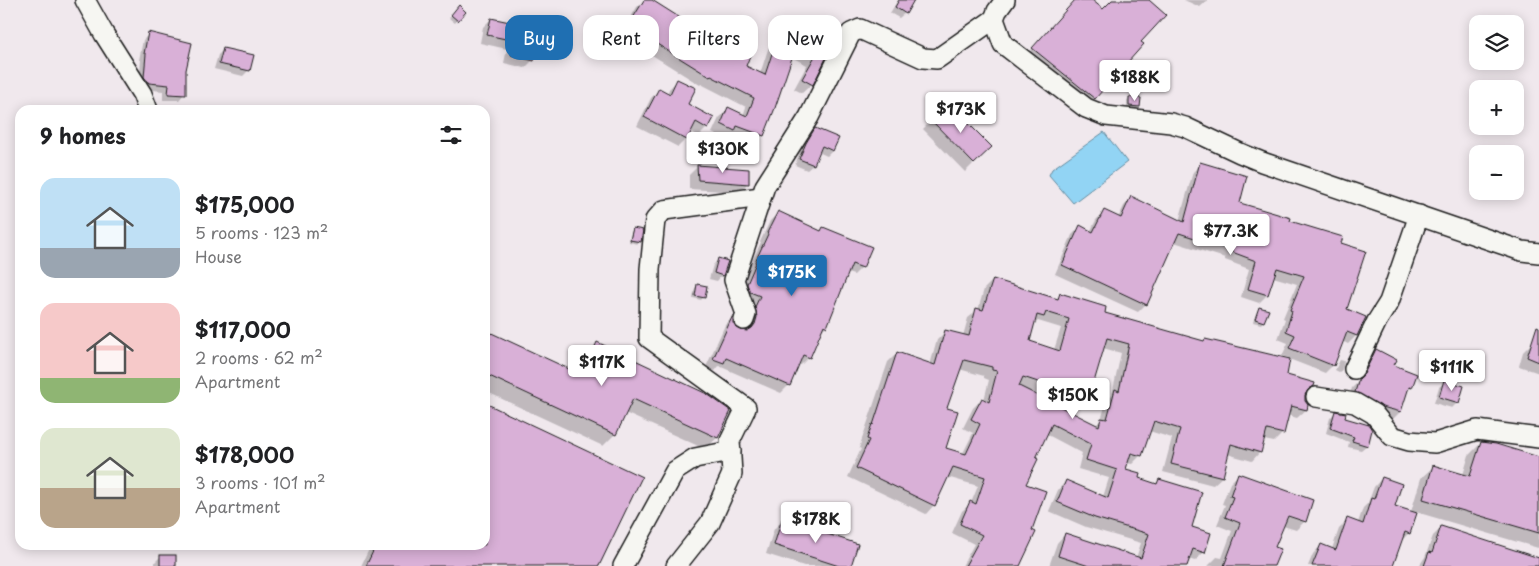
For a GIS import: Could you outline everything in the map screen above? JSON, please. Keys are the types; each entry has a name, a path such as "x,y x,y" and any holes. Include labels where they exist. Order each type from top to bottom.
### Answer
{"street":[{"path":"85,0 142,94 146,105"},
{"path":"744,320 746,314 734,280 765,186 809,117 851,33 860,29 923,58 936,60 994,19 1005,0"},
{"path":"994,19 1003,44 1086,108 1106,116 1154,120 1185,127 1240,153 1522,251 1539,253"},
{"path":"676,566 710,524 732,474 730,441 746,408 649,338 650,269 654,220 664,210 761,197"},
{"path":"1354,369 1377,321 1389,302 1419,215"},
{"path":"1316,397 1355,403 1374,414 1392,436 1409,441 1435,443 1478,430 1539,438"},
{"path":"623,566 675,471 695,458 731,451"}],"water":[{"path":"1104,132 1127,162 1073,203 1049,175 1052,169"}],"building":[{"path":"644,0 652,0 676,15 669,15 669,52 659,45 659,15 635,15"},
{"path":"899,0 914,0 906,14 895,7"},
{"path":"1075,0 1092,0 1103,9 1112,0 1149,0 1166,15 1141,42 1144,44 1095,99 1032,48"},
{"path":"459,5 466,12 458,21 451,15"},
{"path":"491,18 505,21 505,39 487,35"},
{"path":"148,32 192,43 186,70 186,95 168,94 169,85 149,83 144,77 146,54 144,54"},
{"path":"223,48 254,55 250,71 219,64"},
{"path":"683,60 748,60 746,66 765,75 770,60 791,60 764,136 737,126 735,131 721,124 728,107 747,116 754,98 710,77"},
{"path":"813,60 825,60 813,85 802,79"},
{"path":"677,79 696,88 688,104 714,118 708,129 696,122 687,140 644,117 659,88 670,94"},
{"path":"1129,97 1141,98 1140,107 1129,106"},
{"path":"948,103 992,147 974,164 931,120"},
{"path":"815,128 839,138 833,151 822,146 814,165 799,159"},
{"path":"1200,162 1247,176 1240,203 1291,218 1290,221 1343,237 1341,243 1366,251 1347,309 1366,317 1357,336 1347,332 1334,366 1289,348 1295,335 1286,331 1292,311 1290,310 1304,276 1277,268 1268,295 1248,289 1256,261 1232,252 1232,250 1179,233 1147,305 1062,265 1080,225 1093,232 1104,210 1121,218 1131,196 1184,222"},
{"path":"697,165 749,169 749,184 698,180"},
{"path":"778,211 821,231 823,227 872,247 863,268 852,264 827,327 824,325 810,358 803,355 790,386 726,358 724,363 713,359 733,315 733,323 740,330 747,331 755,324 757,317 755,307 760,296 750,292 747,284 767,233"},
{"path":"633,228 643,230 641,242 630,240"},
{"path":"718,258 728,261 723,276 714,273"},
{"path":"993,279 1058,299 1060,293 1106,307 1105,313 1204,341 1205,339 1290,359 1287,375 1315,383 1305,395 1305,401 1308,405 1307,410 1291,406 1284,434 1267,430 1261,453 1231,444 1223,477 1171,464 1180,429 1154,421 1142,456 1131,453 1126,469 1140,473 1139,478 1157,484 1159,479 1202,492 1192,527 1211,533 1205,553 1193,549 1187,566 1089,566 1058,556 1065,533 1141,558 1149,534 1095,518 1057,502 1066,480 1108,498 1117,470 1086,460 1091,444 1052,424 1026,484 1046,491 1032,530 1036,532 1020,566 965,566 982,535 960,524 970,501 976,504 985,477 953,467 935,506 856,468 869,440 867,439 897,352 935,365 945,330 969,336 976,308 983,310","holes":["1046,312 1069,319 1060,351 1030,341 1037,315 1044,317","1107,338 1129,344 1119,391 1115,389 1107,419 1101,418 1099,426 1019,386 1023,377 1089,399","964,360 992,367 992,370 997,371 989,402 982,398 971,419 980,424 966,454 946,448 958,411 947,408"]},
{"path":"697,284 707,286 705,298 695,296"},
{"path":"1259,307 1269,310 1264,322 1255,319"},
{"path":"1537,326 1539,327 1539,362 1527,357"},
{"path":"490,332 582,375 597,342 707,394 731,411 718,438 633,399 616,435 490,376"},
{"path":"1376,349 1397,360 1394,365 1417,374 1412,388 1409,387 1401,412 1382,407 1355,392 1359,379 1364,374"},
{"path":"1444,380 1464,386 1459,403 1439,397"},
{"path":"490,405 642,477 599,566 366,566 374,550 490,550"},
{"path":"1335,411 1346,413 1345,418 1369,425 1372,430 1368,446 1352,441 1354,437 1330,428"},
{"path":"1481,442 1496,444 1539,457 1539,533 1423,499 1433,465 1470,476"},
{"path":"1238,473 1313,500 1306,522 1288,516 1275,547 1281,549 1274,566 1224,566 1240,523 1225,517 1233,497 1230,496"},
{"path":"1382,477 1402,484 1395,506 1417,513 1410,534 1405,532 1393,566 1312,566 1321,544 1336,550 1347,518 1363,524 1371,498 1374,499"},
{"path":"782,519 858,544 851,566 839,566 774,545"},
{"path":"1441,526 1539,558 1539,566 1424,566 1429,552 1432,553"},
{"path":"160,555 176,555 176,566 160,566"}]}
